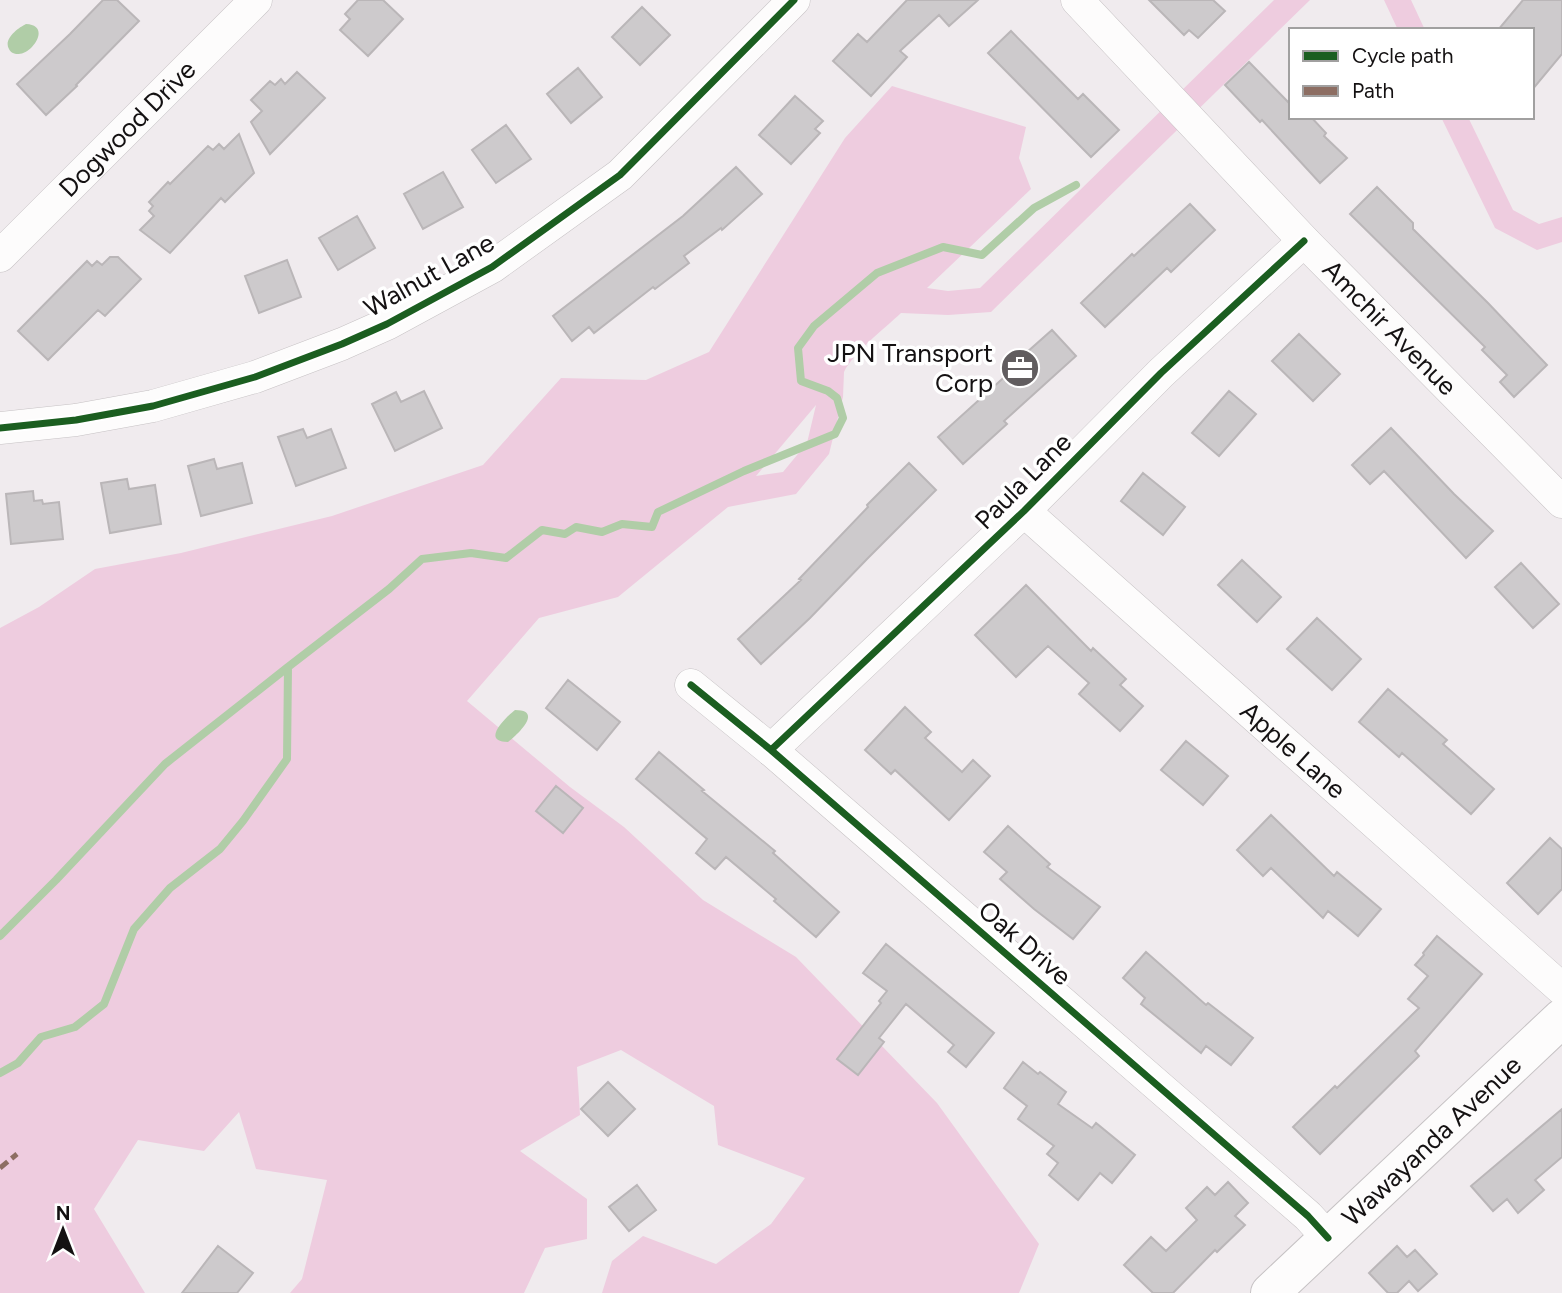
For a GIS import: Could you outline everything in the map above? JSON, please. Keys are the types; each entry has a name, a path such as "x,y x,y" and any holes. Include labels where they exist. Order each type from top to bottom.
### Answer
{"street":[{"name":"Dogwood Drive","path":"0,256 256,0"},
{"name":"Walnut Lane","path":"0,428 76,420 153,407 255,377 342,344 398,318 492,267 620,175 794,0"},
{"name":"Amchir Avenue","path":"1077,0 1304,241 1562,502"},
{"name":"Paula Lane","path":"771,750 1024,511 1161,373 1304,241"},
{"name":"Apple Lane","path":"1024,511 1562,989"},
{"name":"Oak Drive","path":"691,685 771,750 1308,1216 1328,1238"},
{"name":"Wawayanda Avenue","path":"1270,1293 1562,1018"}],"shaded area":[{"path":"1274,0 1310,0 991,312 948,315 901,313 870,341 844,372 843,397 829,454 796,494 728,507 618,597 539,618 467,701 570,787 624,827 703,900 796,957 937,1103 1039,1244 1019,1293 602,1293 612,1261 643,1236 716,1264 771,1224 805,1178 718,1145 714,1106 621,1050 577,1067 580,1115 520,1151 587,1199 587,1239 545,1248 524,1293 290,1293 302,1279 327,1180 256,1169 239,1112 204,1151 138,1140 94,1209 145,1293 0,1293 0,628 39,607 95,569 181,553 332,516 483,465 561,378 646,380 709,352 845,138 892,86 1026,127 1019,158 1031,189 927,288 948,291 980,288","holes":["816,405 807,443 783,472 756,476"]},
{"path":"1384,0 1411,0 1424,28 1397,28"},
{"path":"26,24 38,29 37,40 29,50 14,53 10,50 8,41"},
{"path":"1442,119 1469,119 1513,210 1539,224 1562,217 1562,242 1537,250 1495,228"},
{"path":"515,710 527,714 526,723 508,742 500,741 496,738 498,729"}],"building":[{"path":"103,0 117,0 139,21 46,115 17,84"},
{"path":"358,0 383,0 403,19 368,56 340,30 350,19 345,14"},
{"path":"907,0 978,0 949,26 939,15 900,51 907,57 871,96 833,61 858,34 867,42"},
{"path":"1149,0 1213,0 1225,11 1198,38 1189,30 1184,35"},
{"path":"1523,0 1562,0 1562,54 1534,88 1534,28 1500,28"},
{"path":"642,7 670,35 640,65 612,37"},
{"path":"1011,31 1078,99 1083,94 1119,130 1091,157 988,53"},
{"path":"1249,62 1289,103 1289,119 1313,119 1326,133 1324,136 1347,158 1320,183 1262,120 1260,122 1225,85"},
{"path":"578,68 602,97 571,123 547,94"},
{"path":"297,72 325,98 270,154 251,122 262,111 251,100 270,81 275,85 281,79 285,84"},
{"path":"795,96 823,121 815,129 820,133 791,164 759,135"},
{"path":"506,125 531,159 496,183 472,150"},
{"path":"239,134 254,173 225,202 221,198 170,253 140,230 154,216 149,211 153,206 149,202 168,182 170,184 208,146 213,150 219,144 224,149"},
{"path":"736,167 762,194 722,230 721,228 684,256 689,263 594,333 589,327 572,341 553,316 683,216"},
{"path":"443,172 463,207 423,229 404,194"},
{"path":"1377,187 1413,223 1413,229 1547,365 1514,397 1500,382 1507,375 1482,350 1485,347 1350,214"},
{"path":"1190,204 1215,230 1171,272 1167,268 1105,327 1081,303"},
{"path":"357,216 375,248 338,270 319,238"},
{"path":"110,257 118,257 141,279 105,316 98,310 48,360 18,331 87,261 92,266 97,261 102,265"},
{"path":"287,260 301,297 259,313 245,276"},
{"path":"1052,330 1076,356 1004,421 1007,424 963,464 938,437"},
{"path":"1299,334 1340,374 1313,401 1272,361"},
{"path":"424,391 442,428 395,451 372,404 396,392 401,402"},
{"path":"1229,391 1256,414 1219,456 1192,433"},
{"path":"1391,428 1493,531 1466,558 1384,471 1370,484 1352,465"},
{"path":"303,429 307,438 331,429 346,468 296,486 278,437"},
{"path":"214,459 217,469 242,463 252,503 201,516 188,466"},
{"path":"909,463 936,490 761,664 738,639 801,580 799,579 867,505"},
{"path":"1143,473 1185,507 1163,535 1121,501"},
{"path":"127,479 129,489 155,485 161,524 110,533 101,483"},
{"path":"33,491 34,501 42,500 43,504 59,502 63,539 11,544 6,494"},
{"path":"1242,560 1281,597 1257,622 1218,585"},
{"path":"1521,563 1559,604 1533,628 1495,587"},
{"path":"1026,585 1091,651 1093,648 1126,679 1120,685 1143,706 1120,731 1079,694 1089,683 1048,646 1016,677 975,635"},
{"path":"1317,618 1361,659 1332,690 1287,649"},
{"path":"568,680 620,722 597,750 546,708"},
{"path":"1388,689 1447,740 1443,744 1494,789 1471,814 1402,753 1399,757 1359,722"},
{"path":"905,707 931,732 925,738 962,772 973,760 990,776 949,820 895,770 891,774 865,750"},
{"path":"1186,741 1228,776 1203,805 1161,770"},
{"path":"659,752 775,851 773,853 839,912 816,937 726,857 715,869 696,853 707,839 636,779"},
{"path":"556,786 583,808 563,833 536,811"},
{"path":"1271,815 1334,876 1337,872 1381,909 1358,936 1328,911 1323,918 1271,868 1263,876 1237,850"},
{"path":"1008,826 1050,864 1047,867 1100,907 1073,939 1000,879 1007,872 984,852"},
{"path":"1550,838 1562,849 1562,889 1538,914 1507,883"},
{"path":"1437,936 1482,974 1415,1051 1419,1056 1320,1154 1293,1127 1419,1008 1408,999 1428,976 1415,965"},
{"path":"886,944 994,1033 966,1067 948,1052 954,1045 906,1004 879,1038 884,1042 858,1075 837,1059 881,1003 879,1001 887,991 863,973"},
{"path":"1146,952 1206,1005 1208,1003 1253,1038 1231,1065 1206,1046 1201,1053 1141,1004 1145,998 1123,978"},
{"path":"1023,1062 1066,1092 1058,1104 1092,1128 1096,1123 1135,1155 1112,1183 1100,1173 1078,1200 1049,1175 1058,1163 1047,1154 1054,1146 1018,1119 1027,1106 1004,1088"},
{"path":"608,1082 635,1109 608,1136 581,1109"},
{"path":"1562,1109 1562,1157 1535,1180 1544,1190 1518,1213 1507,1199 1493,1211 1471,1186"},
{"path":"1228,1182 1248,1203 1235,1216 1245,1225 1217,1252 1215,1250 1173,1293 1153,1293 1124,1265 1151,1237 1166,1251 1197,1220 1186,1208 1207,1187 1215,1195"},
{"path":"637,1185 656,1210 629,1231 609,1207"},
{"path":"218,1246 253,1273 237,1293 182,1293"},
{"path":"1397,1246 1407,1257 1415,1250 1437,1274 1418,1291 1409,1281 1397,1293 1388,1293 1369,1273"}],"waterway":[{"path":"0,1073 18,1063 41,1037 75,1027 104,1004 134,929 170,888 220,849 287,759 288,667 389,589 422,559 471,553 506,558 542,530 565,534 576,527 602,532 622,524 652,527 658,512 744,471 835,434 843,418 837,398 828,391 801,381 798,348 814,326 877,273 943,247 982,255 1034,208 1076,185"},
{"path":"0,936 165,764 288,667"}],"marked path":[{"path":"0,1168 17,1154"}],"cycle path":[{"path":"0,428 76,420 153,406 255,377 387,324 492,267 620,175 794,0"},
{"path":"771,750 1024,511 1161,373 1304,241"},
{"path":"691,685 771,750 1308,1216 1328,1238"}],"place":[{"name":"JPN Transport Corp","path":"1020,368"}]}
